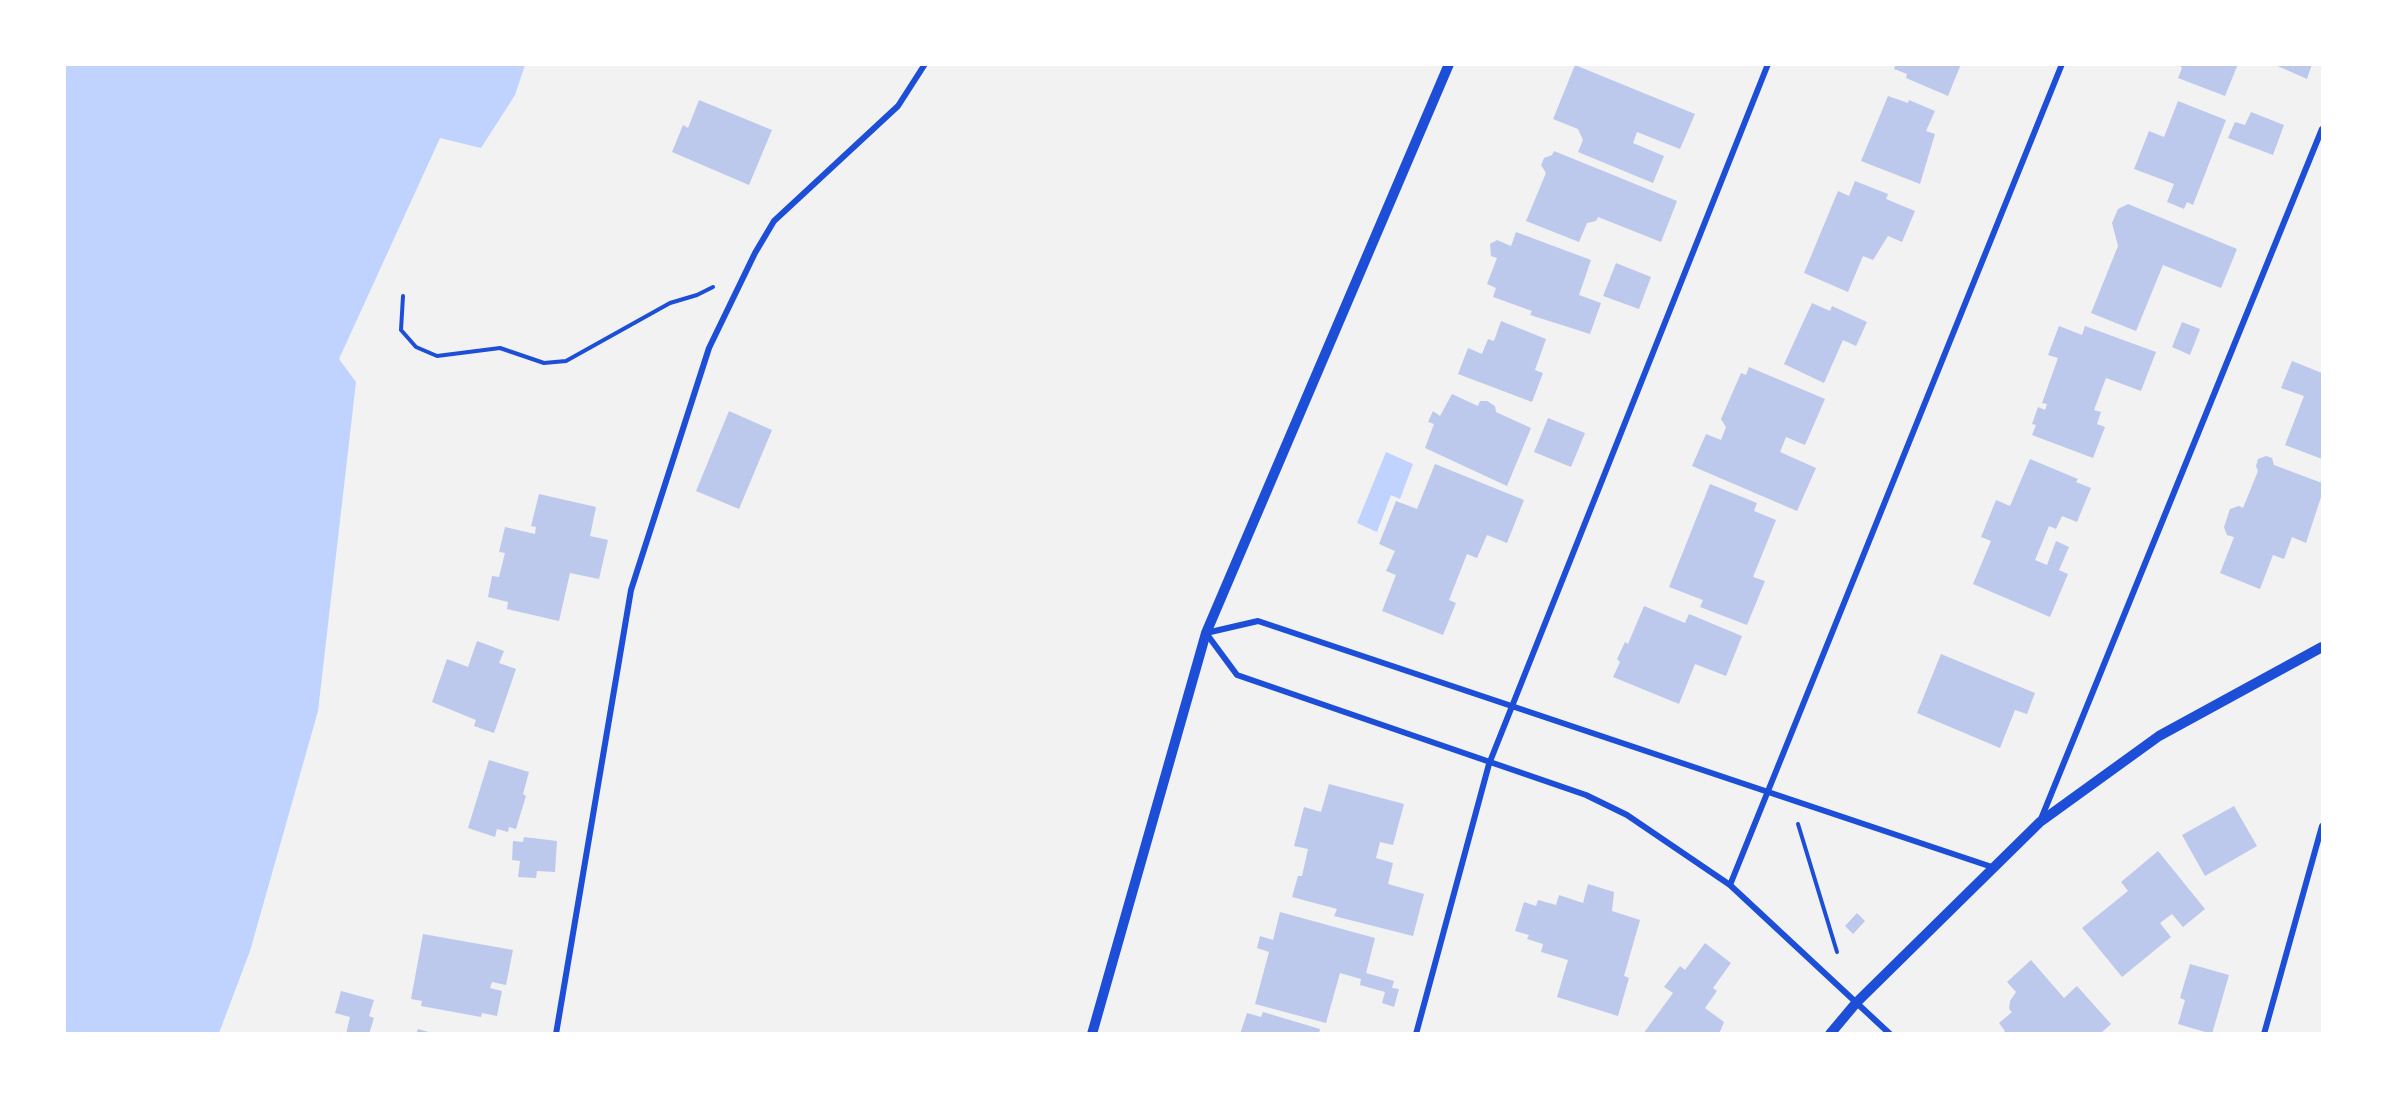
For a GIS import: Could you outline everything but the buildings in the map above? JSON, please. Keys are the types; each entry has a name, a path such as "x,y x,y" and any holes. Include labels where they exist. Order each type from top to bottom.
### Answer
{"street":[{"path":"556,1034 631,590 707,356 754,253 774,221 898,106 925,64"},
{"path":"1092,1034 1206,633 1449,64"},
{"path":"1416,1034 1489,764 1768,64"},
{"path":"1730,885 2062,64"},
{"path":"2040,822 2322,129"},
{"path":"1206,633 1258,621 1512,705 1766,794 1992,867"},
{"path":"1206,633 1237,675 1489,764 1586,795 1628,815 1730,885 1890,1034"},
{"path":"1830,1034 1856,1003 2040,822 2159,736 2322,647"},
{"path":"2264,1034 2322,826"}],"path":[{"path":"403,296 401,330 416,347 437,356 500,348 544,363 566,361 670,303 697,295 722,282 738,288"},
{"path":"1796,818 1838,956"}],"water":[{"path":"64,65 525,65 515,95 481,148 440,138 339,359 356,382 318,711 250,951 219,1033 65,1033"},
{"path":"1386,452 1413,464 1400,499 1391,495 1377,532 1357,523"}]}
